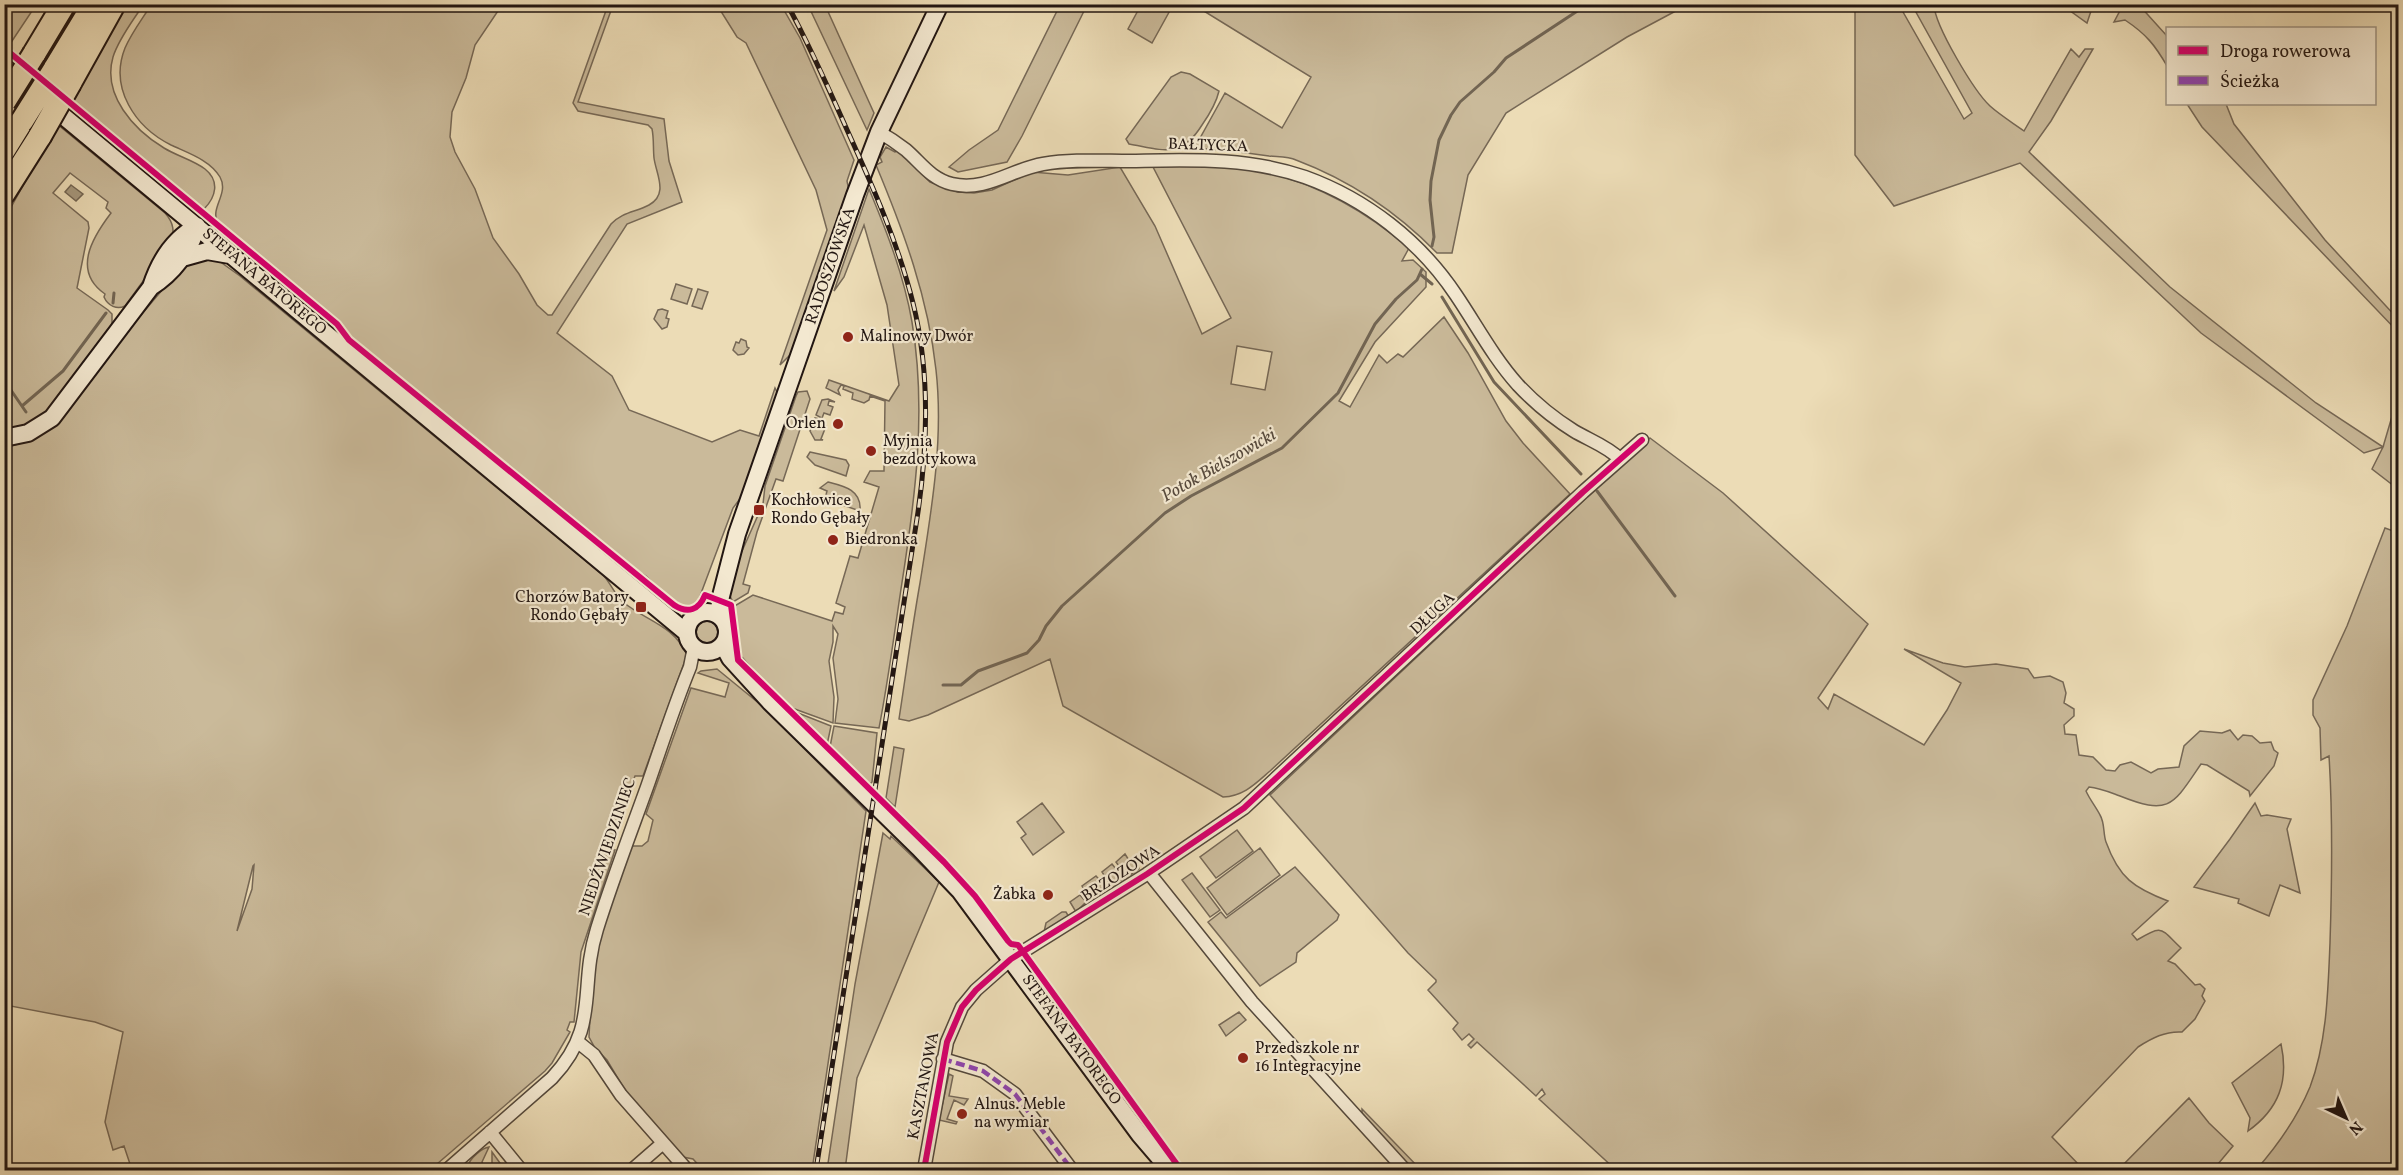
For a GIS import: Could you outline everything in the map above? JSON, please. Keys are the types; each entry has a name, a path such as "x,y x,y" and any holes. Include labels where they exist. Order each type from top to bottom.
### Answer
{"highway":[{"path":"4,102 64,4"},
{"path":"4,194 40,136 62,76 94,4"},
{"path":"4,150 22,122 62,76 114,4"}],"street":[{"name":"RADOSZOWSKA","path":"701,637 855,195 879,132 940,4"},
{"name":"STEFANA BATOREGO","path":"4,67 634,589 677,614 701,637 730,658 770,702 948,878 1011,959 1140,1135 1170,1170"},
{"name":"BAŁTYCKA","path":"879,132 904,149 933,176 948,183 965,186 989,183 1022,169 1045,163 1207,160 1262,165 1336,190 1380,216 1426,257 1455,293 1496,358 1532,399 1565,425 1620,459"},
{"path":"151,287 167,277 182,258 197,226"},
{"path":"4,438 28,433 52,418 151,287 156,271 174,244 185,232 197,226"},
{"path":"182,258 207,251 232,255"},
{"name":"DŁUGA","path":"1244,808 1642,440"},
{"name":"RADOSZOWSKA","path":"701,637 727,632 719,616 720,600 737,534"},
{"path":"701,637 712,613 719,616"},
{"name":"NIEDŹWIEDZINIEC","path":"447,1170 552,1078 563,1066 578,1042 586,1009 591,948 701,637"},
{"name":"BRZOZOWA","path":"1011,959 1149,873 1244,808"},
{"name":"BRZOZOWA","path":"1149,873 1252,1002 1405,1170"},
{"name":"KASZTANOWA","path":"924,1170 943,1059 950,1033 967,1000 1011,959"},
{"path":"578,1042 594,1055 621,1095 687,1170"},
{"path":"943,1059 982,1071 1015,1094 1072,1170"},
{"path":"490,1132 521,1170"},
{"path":"632,1170 663,1143"}],"shaded area":[{"path":"4,5 36,5 8,47 5,44"},
{"path":"124,5 143,5 122,36 113,57 112,85 116,98 142,132 169,151 200,166 210,174 215,189 204,209 71,100"},
{"path":"151,5 502,5 475,45 466,78 452,112 450,137 455,152 475,189 493,238 519,274 537,305 548,315 552,315 611,224 624,215 649,205 655,200 660,190 652,129 648,125 578,111 573,103 608,5 613,5 578,102 664,119 669,161 682,202 627,224 557,333 612,376 629,410 712,442 740,430 759,436 775,388 778,394 742,496 733,508 697,604 688,608 672,601 646,576 631,567 352,339 339,322 217,221 216,210 222,183 216,171 205,162 171,145 146,128 128,105 123,92 120,78 125,48"},
{"path":"717,5 781,5 800,38 854,160 847,181 849,191 793,352 780,365 827,230 816,190 746,43 737,37"},
{"path":"808,5 825,5 874,113 867,130"},
{"path":"1060,5 1087,5 1007,162 958,172 949,167 998,130"},
{"path":"1141,5 1173,5 1152,43 1128,29"},
{"path":"1194,5 1687,5 1627,37 1506,113 1468,175 1452,253 1437,253 1389,211 1353,187 1316,168 1286,157 1191,148 1200,138 1225,93 1282,128 1311,77"},
{"path":"1855,5 1899,5 1964,119 1972,113 1912,5 1934,5 1941,28 1956,58 1975,87 1990,106 2024,131 2071,49 2079,57 2085,49 2093,49 2051,121 2029,152 2170,287 2316,403 2383,447 2364,453 2201,333 2020,163 1894,206 1855,155"},
{"path":"2062,5 2093,5 2087,23"},
{"path":"2123,5 2139,5 2166,35 2166,64 2154,46 2139,30 2125,20 2114,22"},
{"path":"1181,72 1190,74 1219,91 1205,121 1194,136 1179,148 1162,150 1129,144 1126,139 1171,77"},
{"path":"2188,105 2226,105 2234,124 2325,240 2398,319 2398,332 2202,127"},
{"path":"57,124 165,213 172,224 173,236 170,244 125,306 119,308 110,305 104,297 105,294 95,285 89,275 87,265 88,254 97,233 111,213 106,208 108,202 70,173 53,193 88,222 89,228 77,288 112,314 112,326 58,400 48,410 31,422 4,430 4,220"},
{"path":"886,147 895,152 897,149 930,182 958,192 974,193 992,190 1032,172 1068,175 1120,167 1155,226 1202,334 1231,318 1152,165 1234,166 1290,179 1333,196 1391,233 1409,248 1402,261 1413,260 1426,272 1426,287 1375,342 1339,401 1350,407 1379,355 1387,363 1398,354 1403,357 1444,317 1468,353 1506,421 1570,494 1270,771 1249,788 1237,794 1223,797 1063,706 1050,659 928,715 909,721 899,719 932,504 937,450 938,397 932,343 921,291 914,265 876,165 882,162 880,157","holes":["1237,346 1272,352 1265,390 1231,384"]},
{"path":"71,185 83,194 76,201 65,192"},
{"path":"869,189 900,271 912,322 919,389 915,489 879,728 835,723 838,699 833,658 838,634 833,626 833,642 829,661 834,697 833,723 792,708 740,658 733,607 753,595 832,621 835,612 843,614 845,607 836,603 850,556 858,558 879,487 864,482 870,471 884,471 885,401 870,396 869,400 864,403 852,399 853,393 843,389 844,386 841,385 838,390 840,395 826,388 829,380 889,401 899,385 887,305 864,225 844,277 834,291"},
{"path":"204,257 219,261 240,276 604,576 623,602 667,630 675,637 687,655 643,776 635,776 608,850 615,850 581,952 574,1022 570,1022 567,1030 570,1032 545,1071 430,1170 132,1170 124,1146 113,1150 105,1122 123,1032 95,1022 5,1005 4,447 38,436 65,415 130,328 174,276 189,263","holes":["254,865 252,889 237,931"]},
{"path":"676,284 692,289 687,304 671,299"},
{"path":"698,289 708,292 702,309 692,306"},
{"path":"658,310 668,311 666,318 669,319 667,327 662,329 654,319"},
{"path":"741,339 746,341 749,348 744,354 738,355 733,350 736,342 739,343"},
{"path":"807,391 810,399 783,481 776,479 757,532 743,584 750,586 748,593 733,602 729,594 734,569 763,504 765,486 796,396 798,392"},
{"path":"2398,396 2398,472 2394,486 2372,469 2383,447"},
{"path":"828,399 835,402 829,401 828,405 833,407 830,415 824,413 820,423 826,426 821,439 823,440 815,440 810,431 815,418 820,417 816,415 822,400"},
{"path":"1650,438 1723,493 1868,624 1818,698 1828,709 1834,694 1924,745 1947,710 1961,683 1904,649 1943,663 1965,667 1996,664 2028,669 2034,678 2050,676 2063,682 2066,693 2064,703 2074,709 2074,716 2064,725 2065,734 2076,735 2079,755 2093,757 2106,770 2115,771 2120,765 2131,762 2151,773 2158,769 2179,767 2184,746 2200,731 2222,733 2230,730 2238,740 2243,735 2252,736 2260,743 2271,742 2278,753 2274,766 2250,796 2249,791 2207,765 2201,764 2184,789 2169,803 2150,805 2097,788 2089,787 2086,791 2102,818 2104,836 2116,865 2137,886 2168,901 2132,934 2137,940 2157,930 2165,932 2181,948 2168,961 2175,964 2195,985 2200,984 2205,989 2202,996 2205,1001 2195,1019 2182,1032 2159,1036 2138,1047 2052,1137 2084,1170 1616,1170 1539,1099 1545,1094 1542,1089 1536,1096 1477,1042 1471,1048 1468,1045 1474,1039 1469,1034 1462,1040 1453,1029 1458,1023 1428,990 1436,980 1408,953 1270,795"},
{"path":"810,452 846,460 849,465 846,476 815,465 807,457"},
{"path":"828,482 851,490 858,498 860,511 825,499 827,491 820,488"},
{"path":"2398,527 2398,1170 2256,1170 2286,1131 2310,1087 2316,1070 2326,1016 2332,826 2329,756 2321,760 2320,728 2313,715 2313,700 2347,626 2385,528 2393,531"},
{"path":"707,621 715,624 718,632 715,640 707,643 699,640 696,632 699,624"},
{"path":"717,669 761,705 866,811 812,1170 703,1170 693,1159 683,1157 629,1097 607,1060 595,1048 589,1037 592,976 600,937 631,846 642,846 648,841 653,820 646,814 691,688 725,697 729,683 698,673"},
{"path":"793,711 831,726 827,745"},
{"path":"834,726 877,733 870,784 830,747"},
{"path":"894,747 904,749 895,807 886,798"},
{"path":"1042,803 1064,832 1033,855 1021,838 1026,834 1017,822"},
{"path":"2255,803 2261,816 2291,819 2287,829 2300,893 2280,885 2269,916 2238,903 2239,899 2194,887"},
{"path":"1237,830 1253,851 1216,878 1200,857"},
{"path":"883,833 890,839 891,836 939,882 857,1078 845,1170 827,1170 855,984"},
{"path":"1260,848 1280,875 1227,915 1207,888"},
{"path":"1125,854 1130,862 1137,862 1139,869 1127,877 1116,862"},
{"path":"1112,864 1124,879 1109,883 1102,872"},
{"path":"1295,867 1339,915 1337,920 1297,953 1296,962 1260,986 1208,922 1221,912 1226,918"},
{"path":"1192,873 1220,910 1210,917 1182,880"},
{"path":"1096,876 1105,886 1088,897 1082,886"},
{"path":"1080,895 1086,902 1076,912 1070,902"},
{"path":"1062,912 1066,912 1069,917 1044,932 1046,923"},
{"path":"1239,1012 1246,1020 1226,1036 1219,1025"},
{"path":"2281,1044 2284,1070 2279,1093 2267,1113 2248,1131 2250,1118 2232,1083"},
{"path":"949,1074 953,1076 949,1096 968,1099 964,1105 954,1100 947,1119 957,1122 956,1124 939,1120"},
{"path":"2189,1098 2209,1123 2233,1146 2213,1170 2118,1170"},
{"path":"1362,1109 1421,1170 1411,1170 1362,1116"},
{"path":"489,1147 482,1162 485,1170 470,1170 468,1166 471,1160 480,1151"},
{"path":"492,1152 505,1170 492,1170"}],"waterway":[{"name":"Potok Bielszowicki","path":"1432,246 1434,237 1430,200 1431,181 1439,140 1451,115 1460,102 1494,72 1506,58 1588,4"},
{"name":"Potok Bielszowicki","path":"943,685 961,685 978,671 1027,653 1039,640 1046,626 1062,606 1165,513 1191,496 1282,448 1338,393 1375,324 1396,299 1417,280 1422,269"},
{"name":"Potok Bielszowicki","path":"1420,274 1432,284"},
{"path":"113,303 114,293"},
{"name":"Potok Bielszowicki","path":"1442,297 1494,382 1581,474"},
{"path":"22,406 63,371 106,313"},
{"path":"4,380 26,412"},
{"name":"Potok Bielszowicki","path":"1597,491 1675,596"}],"railway":[{"path":"787,4 867,173 900,259 919,329 926,407 924,460 918,512 816,1170"}],"marked path":[{"path":"943,1059 983,1071 1015,1094 1072,1170"}],"cycle path":[{"path":"4,48 337,324 349,340 674,605 679,608 692,609 700,604 705,595 731,605 738,660 944,862 975,896 1008,941 1018,945 1181,1170"},
{"path":"924,1170 947,1042 962,1007 976,990 1011,959 1147,874 1244,808 1583,492 1642,440"}],"place":[{"name":"Malinowy Dwór","path":"848,337"},
{"name":"Orlen","path":"838,424"},
{"name":"Myjnia bezdotykowa","path":"871,451"},
{"name":"Kochłowice Rondo Gębały","path":"759,510"},
{"name":"Biedronka","path":"833,540"},
{"name":"Chorzów Batory Rondo Gębały","path":"641,607"},
{"name":"Żabka","path":"1048,895"},
{"name":"Przedszkole nr 16 Integracyjne","path":"1243,1058"},
{"name":"Alnus. Meble na wymiar","path":"962,1114"}]}
